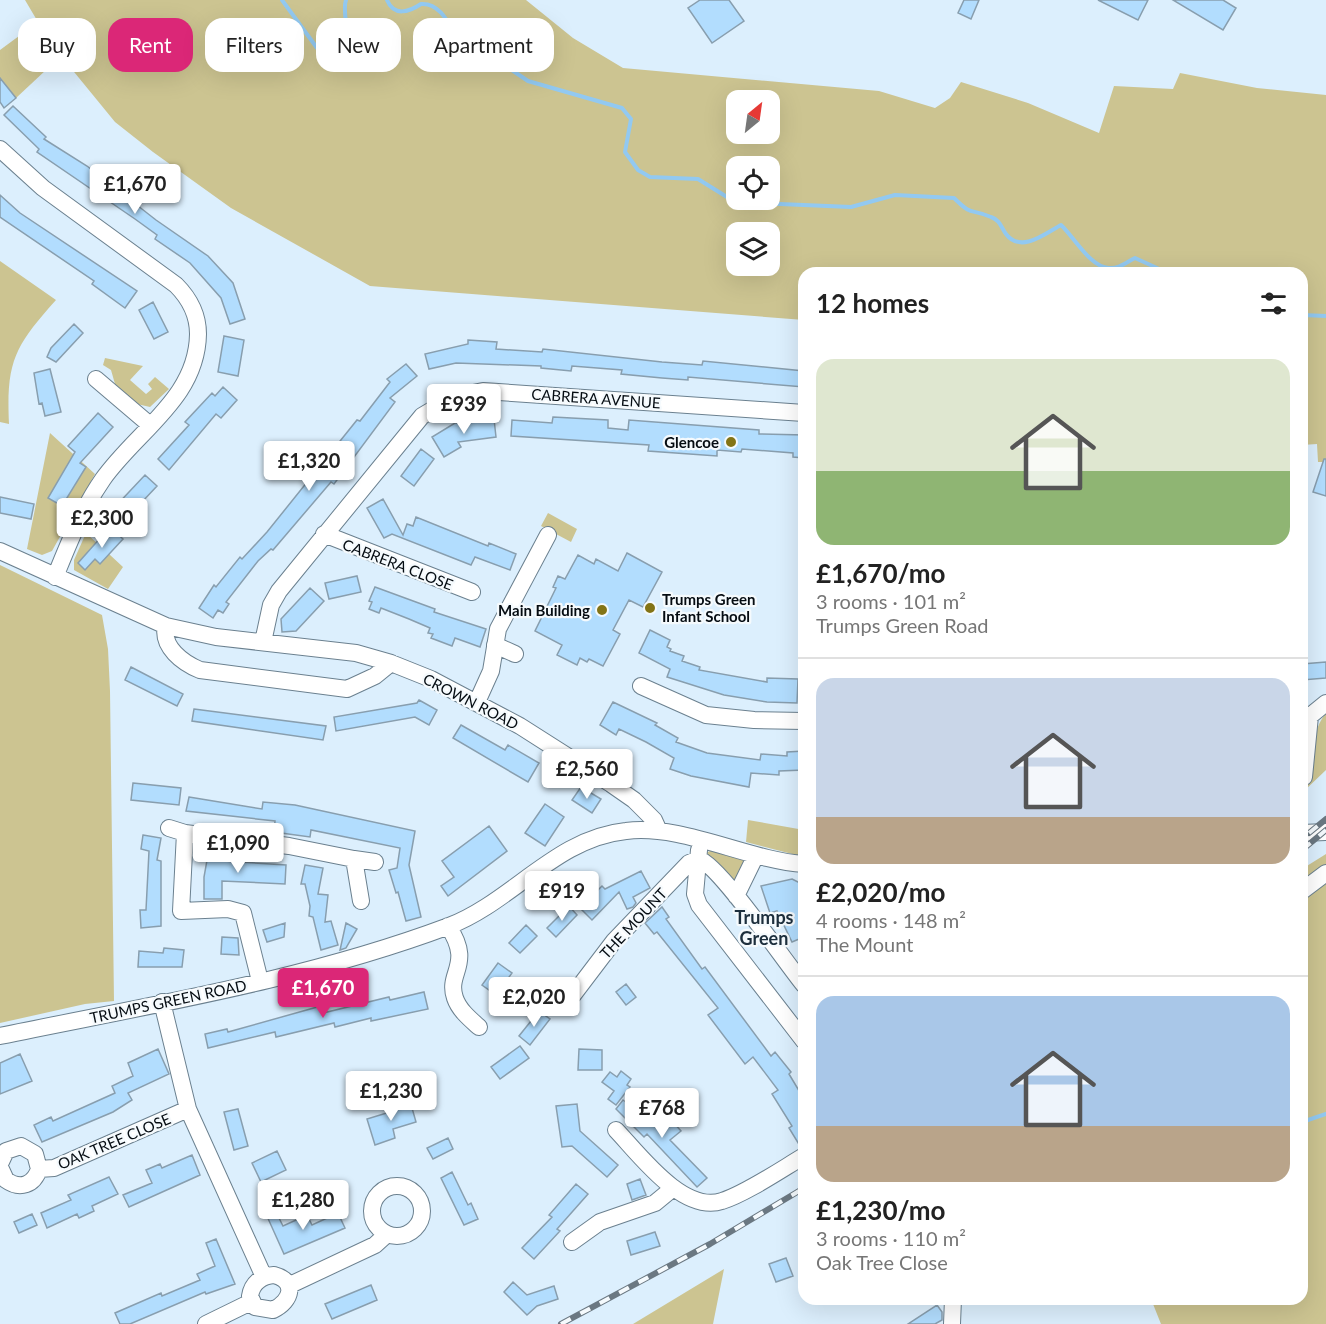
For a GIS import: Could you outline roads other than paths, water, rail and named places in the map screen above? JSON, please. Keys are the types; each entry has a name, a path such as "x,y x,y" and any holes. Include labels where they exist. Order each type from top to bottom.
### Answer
{"street":[{"path":"0,148 43,188 176,285 190,303 198,329 194,365 179,394 101,482 79,520 55,577"},
{"path":"96,379 150,425"},
{"name":"CABRERA AVENUE","path":"263,642 274,598 422,416 454,397 483,391 798,413"},
{"name":"CABRERA CLOSE","path":"324,534 472,592"},
{"path":"477,702 491,671 498,629 548,535"},
{"name":"CROWN ROAD","path":"0,551 55,577 100,594 166,626 216,637 356,653 392,663 431,679 520,726 634,800 654,820 659,831"},
{"path":"166,626 165,632 174,652 190,666 200,670 347,689 360,685 392,663"},
{"path":"495,645 515,654"},
{"path":"641,686 706,715 754,720 798,721"},
{"path":"1308,714 1326,703"},
{"path":"260,981 243,913 228,909 182,918 177,830 289,846 375,862"},
{"name":"TRUMPS GREEN ROAD","path":"0,1036 260,981 388,948 448,926 485,909 572,848 609,833 628,830 659,831 798,863"},
{"path":"1308,833 1326,832"},
{"path":"699,841 695,894 699,905 798,1033"},
{"path":"736,896 756,855"},
{"path":"354,859 361,901"},
{"path":"699,859 706,862 736,896 798,977"},
{"name":"THE MOUNT","path":"573,995 614,942 689,862 699,859"},
{"path":"1308,886 1326,873"},
{"path":"448,926 458,944 460,955 453,985 455,1000 479,1027"},
{"name":"OAK TREE CLOSE","path":"162,1002 188,1109 264,1277"},
{"name":"OAK TREE CLOSE","path":"39,1169 54,1168 188,1109"},
{"path":"616,1130 672,1189 698,1201 721,1202 798,1159"},
{"name":"OAK TREE CLOSE","path":"21,1146 35,1154 39,1169 31,1182 21,1186 6,1180 0,1166 6,1151 21,1146"},
{"path":"572,1242 600,1222 655,1203 672,1189"},
{"path":"290,1285 375,1245 386,1235"},
{"path":"251,1302 252,1287 264,1277 278,1276 290,1285"},
{"path":"251,1302 264,1310 277,1308 290,1295 290,1285"},
{"path":"206,1324 251,1302"},
{"path":"952,1324 953,1305"}],"waterway":[{"path":"282,0 317,48 332,55 340,53 347,41 346,0"},
{"path":"387,0 398,11 407,11 421,4 436,9 448,21 466,50 494,58 528,81 622,108 631,119 625,152 638,170 650,177 698,179 735,202 851,207 895,195 954,198 969,210 994,218 1012,240 1019,242 1041,237 1061,225 1089,258 1102,267"},
{"path":"1116,267 1135,258 1155,267"},
{"path":"1308,315 1326,316"},
{"path":"1308,1120 1326,1114"}],"railway":[{"path":"1309,833 1326,819"},
{"path":"1308,845 1326,830"},
{"path":"561,1324 710,1244 798,1192"}],"place":[{"name":"Glencoe","path":"731,442"},
{"name":"Trumps Green Infant School","path":"650,608"},
{"name":"Main Building","path":"602,610"}],"district":[{"name":"Trumps Green","path":"764,927"}]}
